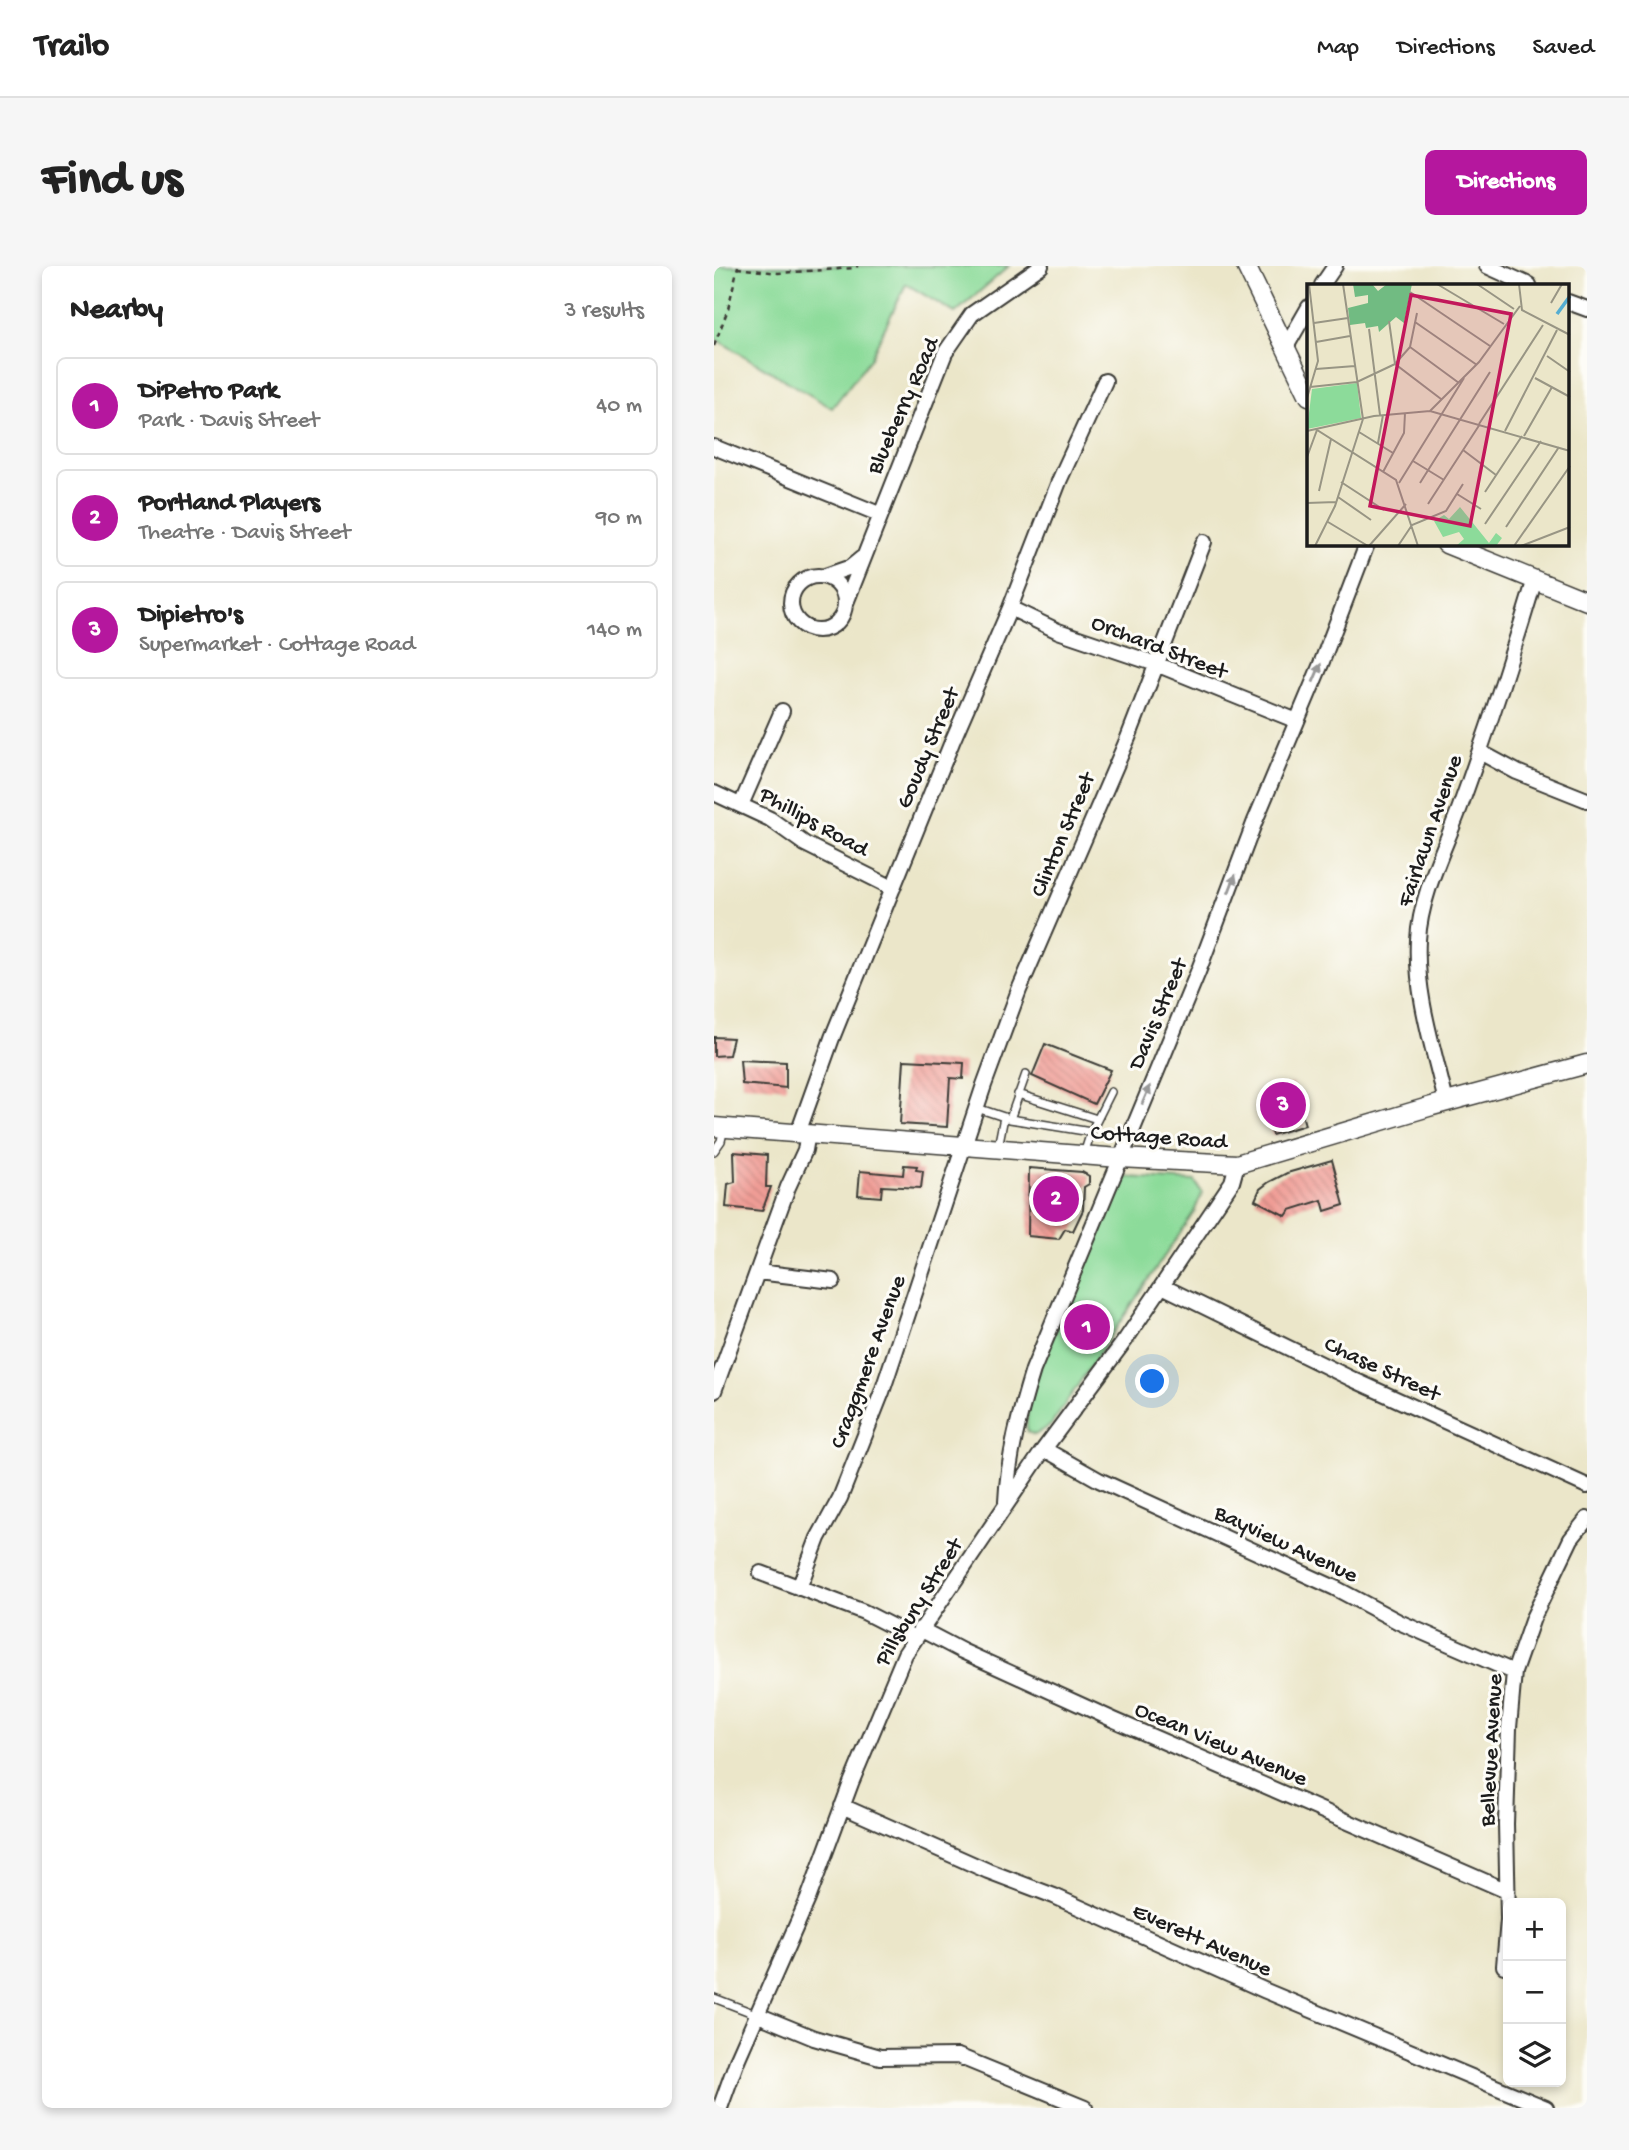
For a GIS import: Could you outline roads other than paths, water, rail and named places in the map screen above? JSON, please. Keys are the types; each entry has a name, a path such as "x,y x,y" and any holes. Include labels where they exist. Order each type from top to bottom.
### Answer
{"street":[{"name":"Blueberry Road","path":"863,557 851,567 825,576 807,578 799,583 791,600 795,617 809,628 826,629 840,619 879,514 945,353 972,314 1041,266"},
{"path":"1246,266 1307,392"},
{"path":"1323,284 1335,266"},
{"path":"1487,266 1527,284"},
{"path":"1570,303 1587,309"},
{"path":"1286,347 1307,310"},
{"name":"Goudy Street","path":"714,1391 788,1187 805,1150 803,1133 832,1038 1010,608 1060,479 1105,381"},
{"path":"714,447 879,514"},
{"name":"Clinton Street","path":"965,1145 1019,990 1128,738 1204,542"},
{"name":"Davis Street","path":"1006,1503 1016,1435 1033,1370 1198,972 1255,821 1366,546"},
{"path":"1451,546 1587,601"},
{"path":"825,576 841,586 846,603"},
{"name":"Fairlawn Avenue","path":"1446,1102 1423,1008 1418,972 1418,936 1435,872 1480,752 1535,579"},
{"name":"Orchard Street","path":"1010,608 1058,631 1156,664 1297,721"},
{"path":"741,805 782,711"},
{"path":"1480,752 1517,772 1587,800"},
{"name":"Phillips Road","path":"714,793 770,820 805,844 893,888"},
{"name":"Cottage Road","path":"719,1127 1120,1158 1237,1164 1446,1102 1587,1064"},
{"name":"Craggmere Avenue","path":"799,1588 818,1538 840,1498 882,1392 965,1145"},
{"name":"Pillsbury Street","path":"720,2108 738,2058 808,1899 842,1806 905,1654 1006,1503 1162,1286 1232,1182 1237,1164"},
{"path":"758,1272 833,1281"},
{"name":"Chase Street","path":"1162,1286 1352,1379 1587,1486"},
{"name":"Bayview Avenue","path":"1044,1449 1099,1480 1335,1588 1399,1622 1514,1672"},
{"name":"Bellevue Avenue","path":"1507,1898 1506,1811 1514,1672 1537,1608 1571,1539 1587,1519"},
{"name":"Ocean View Avenue","path":"761,1573 962,1651 1507,1891"},
{"name":"Everett Avenue","path":"842,1806 988,1871 1054,1896 1266,1991 1546,2108"},
{"path":"758,2015 814,2038 880,2057 958,2056 1085,2108"}],"lane":[{"path":"998,1148 1007,1118 1026,1074"},
{"path":"1084,1154 1091,1132 1111,1092"},
{"path":"1018,1094 1097,1119"},
{"path":"977,1108 1007,1118 1091,1132"},
{"path":"714,1151 721,1141 719,1127"},
{"path":"714,1998 758,2015"}],"place":[{"name":"Dipietro's","path":"1283,1105"},
{"name":"Portland Players","path":"1056,1199"},
{"name":"DiPetro Park","path":"1087,1327"}]}
